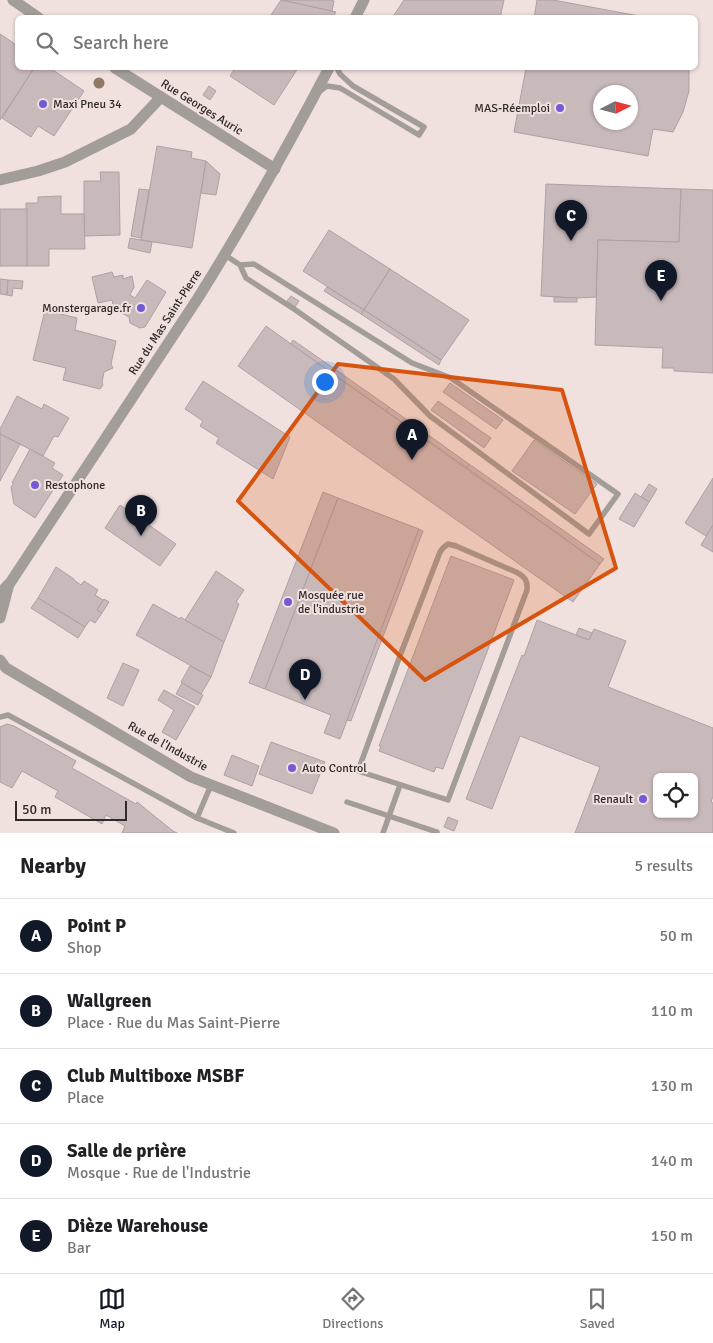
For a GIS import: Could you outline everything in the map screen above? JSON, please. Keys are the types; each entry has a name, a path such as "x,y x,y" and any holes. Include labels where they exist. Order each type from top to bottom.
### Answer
{"street":[{"path":"13,0 35,15"},
{"path":"356,15 364,0"},
{"name":"Rue Georges Auric","path":"118,70 275,169"},
{"name":"Rue du Mas Saint-Pierre","path":"0,593 10,583 225,255 275,169 328,70"},
{"path":"0,180 65,162 131,129 161,97"},
{"name":"Rue du Mas Saint-Pierre","path":"0,618 10,583"},
{"name":"Rue de l'Industrie","path":"0,660 6,668 191,777 334,833"}],"lane":[{"path":"316,93 327,86 340,88 419,135 424,127 353,86 338,70"},
{"path":"225,255 240,265 246,278 394,379 430,416 589,534 618,494 451,378 412,363 254,264 240,265"},
{"path":"452,544 521,575 527,581 527,590 448,800 400,785 358,771 440,552 445,546 452,544"},
{"path":"0,717 8,715 197,818 234,833"},
{"path":"197,818 211,785"},
{"path":"383,833 400,785"},
{"path":"347,802 436,832"}],"highlighted area":[{"path":"338,364 562,390 616,568 425,680 238,501"}],"building":[{"path":"281,0 336,12 334,15 271,15"},
{"path":"282,0 330,0 334,1 332,11"},
{"path":"404,0 504,0 501,15 394,15"},
{"path":"537,0 553,0 634,15 534,15"},
{"path":"0,34 15,44 15,70 33,70 0,120"},
{"name":"Maxi Pneu 34","path":"33,70 53,70 84,91 54,136 38,126 31,137 2,118"},
{"path":"234,70 297,70 274,105 230,76"},
{"name":"MAS-Réemploi","path":"526,70 689,70 689,91 683,112 673,132 653,129 648,156 514,132"},
{"path":"209,86 216,91 210,100 203,95"},
{"path":"157,146 192,152 191,158 206,161 192,248 141,240"},
{"path":"206,161 220,174 216,195 201,193"},
{"path":"100,172 119,172 120,235 84,236 84,181 101,181"},
{"path":"546,184 681,189 679,242 598,240 596,297 541,296"},
{"path":"139,189 149,190 141,238 131,236"},
{"path":"681,189 713,190 713,373 674,371 674,368 662,368 663,348 595,345 598,240 679,242"},
{"path":"61,196 61,214 84,214 85,249 49,249 49,266 27,266 26,203 38,203 38,197"},
{"path":"0,209 27,209 27,266 0,266"},
{"path":"329,230 390,269 364,310 303,271"},
{"path":"130,238 152,242 150,253 128,248"},
{"path":"390,269 469,320 441,360 364,310"},
{"path":"112,272 114,277 123,275 123,279 132,276 134,287 130,295 135,298 147,280 166,292 145,327 140,328 130,323 129,317 114,309 112,300 98,303 92,277"},
{"path":"0,279 8,280 7,295 0,294"},
{"path":"8,280 23,281 22,289 13,288 12,296 7,295"},
{"path":"327,287 364,310 361,314 324,291"},
{"path":"291,296 299,301 295,307 287,301"},
{"path":"554,297 577,298 577,302 554,302"},
{"path":"45,310 77,318 75,330 116,341 111,364 113,368 104,372 103,385 100,389 63,380 66,368 33,360"},
{"path":"364,310 441,360 439,365 361,314"},
{"path":"266,326 600,564 573,602 238,366"},
{"path":"293,340 389,407 386,411 291,344"},
{"path":"203,381 290,437 273,479 216,443 219,438 200,426 203,421 185,409"},
{"path":"450,383 503,420 496,429 443,392"},
{"path":"17,396 42,409 44,404 69,418 58,437 54,436 43,456 0,434 0,429"},
{"path":"438,401 491,438 484,448 431,410"},
{"path":"389,407 469,464 467,468 386,411"},
{"path":"0,434 20,444 0,481"},
{"path":"534,440 597,484 575,514 512,471"},
{"name":"Restophone","path":"30,449 55,463 52,468 63,475 35,518 14,504 11,487"},
{"path":"469,464 604,559 600,564 467,468"},
{"path":"713,478 713,525 706,536 685,523"},
{"path":"649,484 657,489 649,502 641,497"},
{"path":"323,492 338,498 265,689 249,683"},
{"path":"635,493 649,502 634,527 619,519"},
{"path":"338,498 419,529 340,739 324,733 331,715 265,689"},
{"path":"120,505 176,544 160,566 105,528"},
{"path":"713,525 713,552 701,545"},
{"path":"419,529 423,531 351,721 347,720"},
{"path":"451,556 514,580 443,769 436,767 434,772 379,751 381,746 379,746"},
{"path":"56,567 81,585 84,581 98,590 95,595 103,600 97,610 102,613 95,623 90,620 85,627 38,598"},
{"path":"216,571 244,590 236,602 239,604 224,642 185,620"},
{"path":"38,598 85,627 78,638 31,608"},
{"path":"104,599 109,602 102,613 97,610"},
{"path":"153,604 180,619 181,617 224,642 211,677 136,635"},
{"path":"537,620 589,640 594,629 626,641 608,687 713,728 713,796 711,802 713,803 713,833 575,833 600,767 520,736 492,809 466,799 522,655 524,656"},
{"path":"579,628 592,633 589,640 576,635"},
{"path":"123,663 139,670 123,706 107,698"},
{"path":"190,666 211,677 201,694 181,682"},
{"path":"182,683 203,695 198,705 176,694"},
{"path":"164,690 195,707 176,740 162,732 174,710 158,700"},
{"path":"7,724 14,726 76,761 72,768 136,804 137,802 177,833 122,833 125,826 106,815 102,824 55,797 58,791 22,771 12,788 0,782 0,727"},
{"name":"Auto Control","path":"271,742 325,762 312,794 259,774"},
{"path":"232,755 259,766 252,786 224,775"},
{"path":"448,817 458,821 454,831 444,827"}],"place":[{"name":"Maxi Pneu 34","path":"43,104"},
{"name":"MAS-Réemploi","path":"560,108"},
{"name":"Club Multiboxe MSBF","path":"571,241"},
{"name":"Dièze Warehouse","path":"661,301"},
{"name":"Monstergarage.fr","path":"141,308"},
{"name":"Point P","path":"412,460"},
{"name":"Restophone","path":"35,485"},
{"name":"Wallgreen","path":"141,536"},
{"name":"Mosquée rue de l'industrie","path":"288,602"},
{"name":"Salle de prière","path":"305,700"},
{"name":"Auto Control","path":"292,768"},
{"name":"Renault","path":"643,799"}]}
